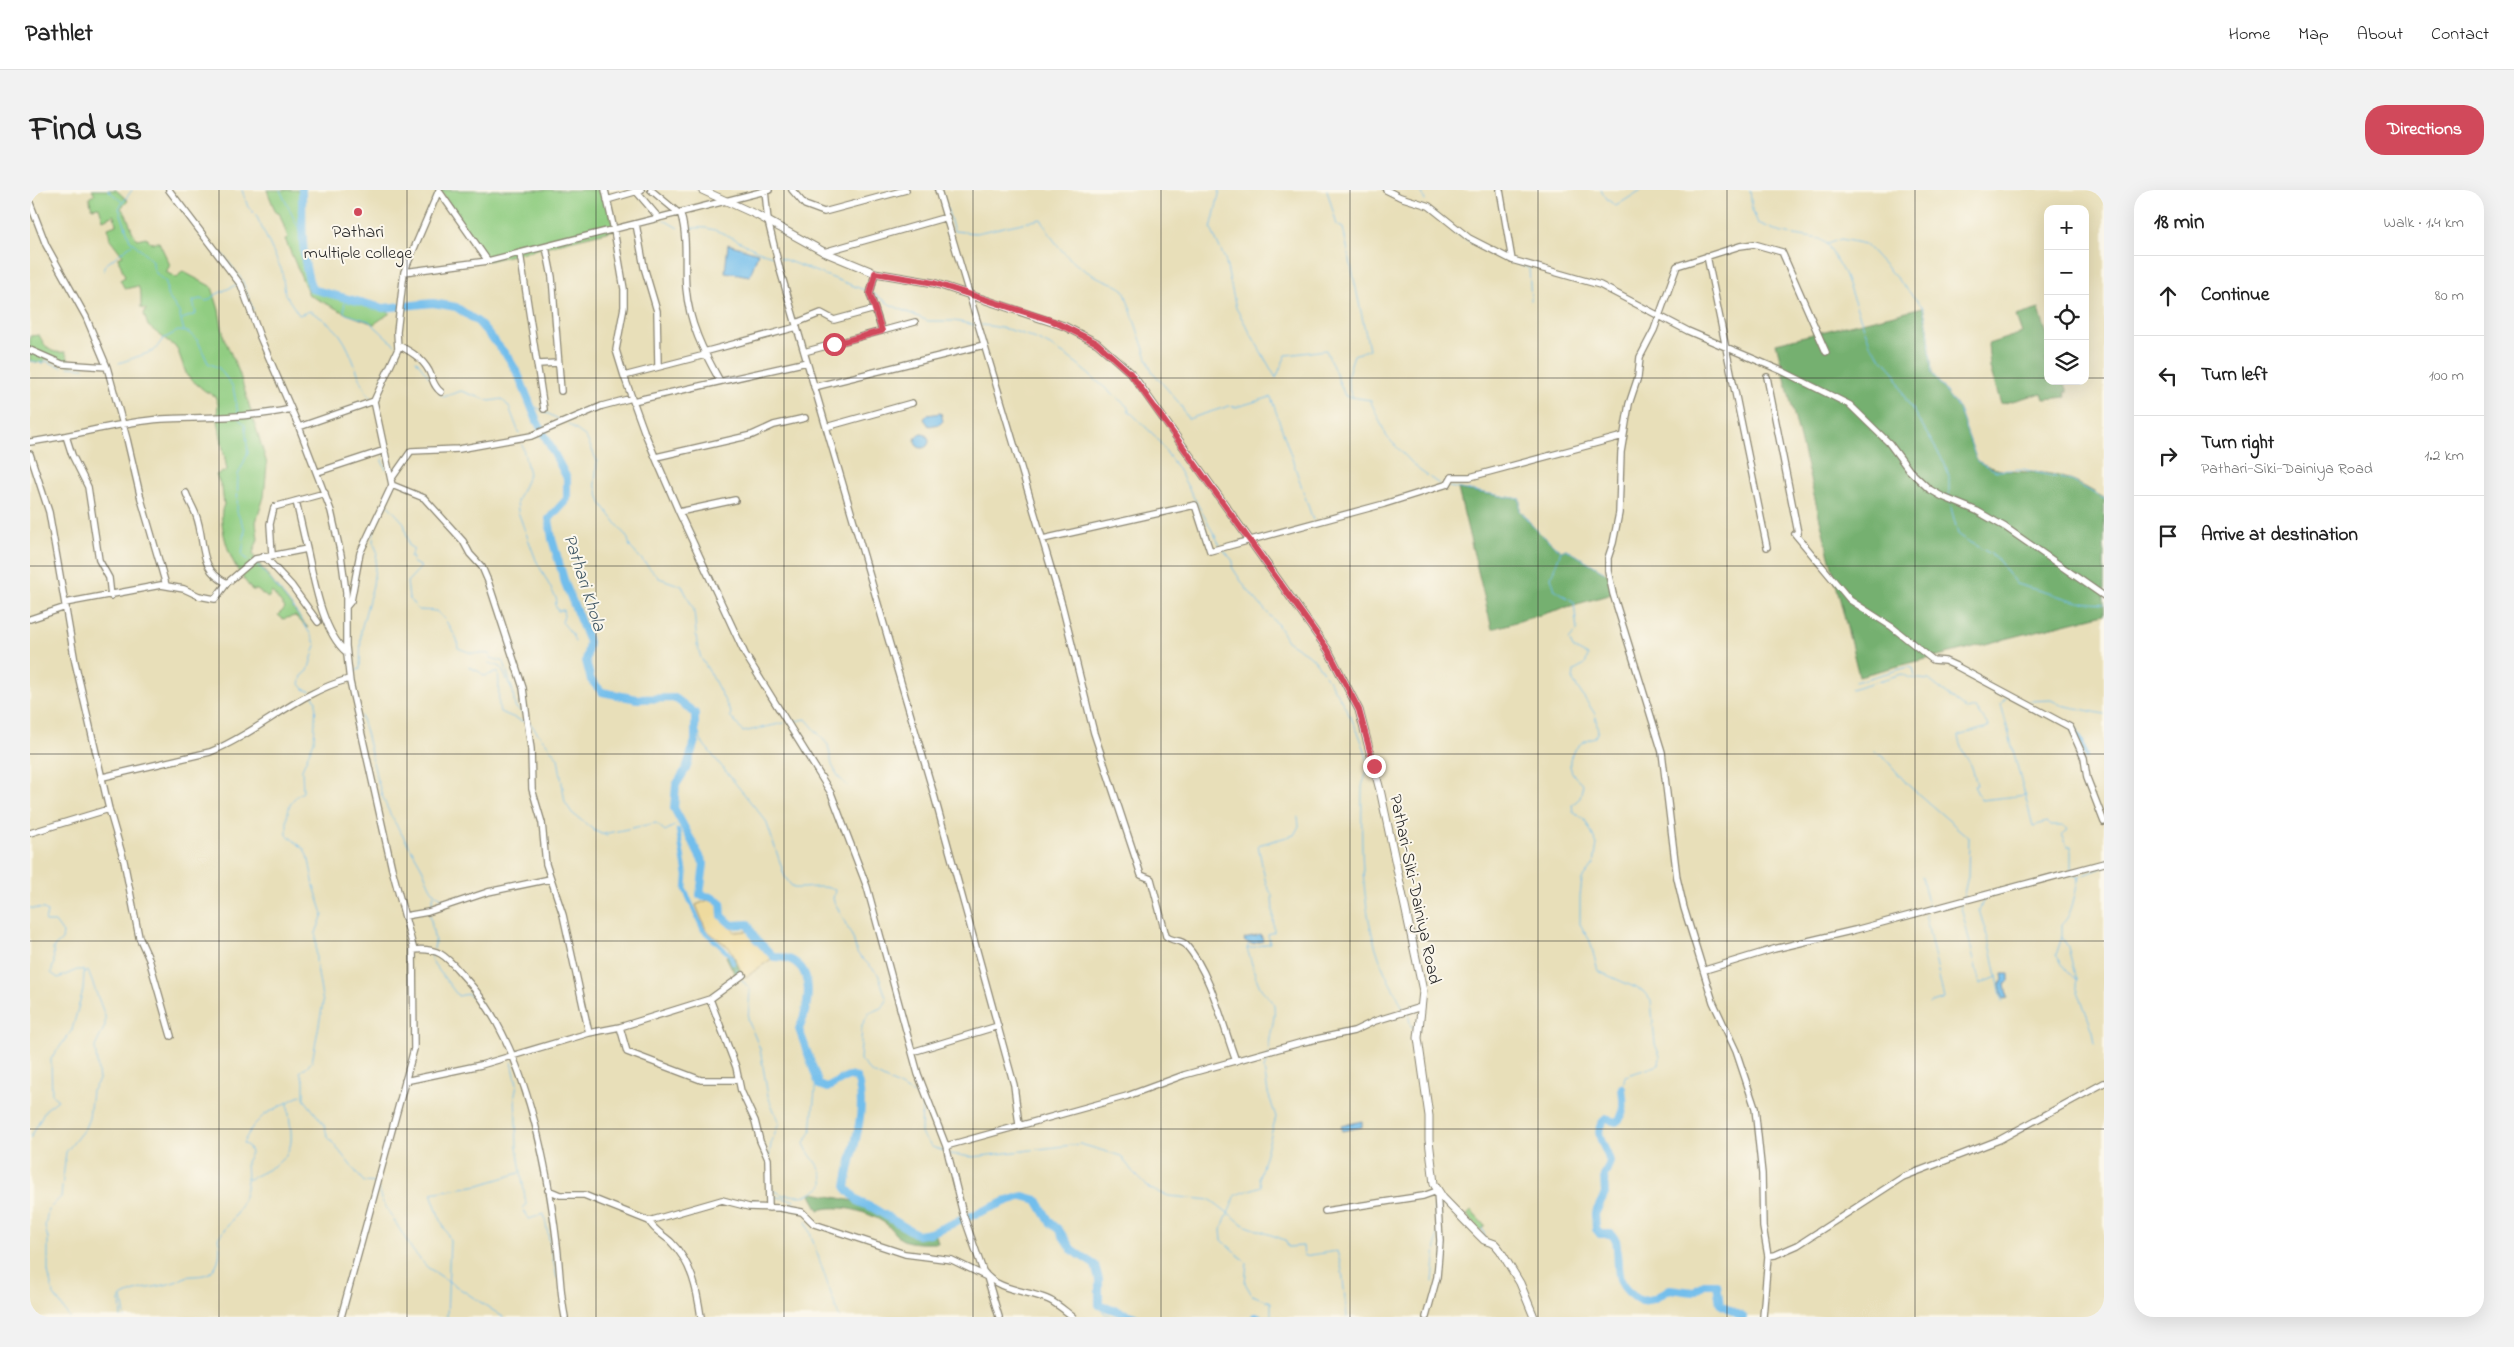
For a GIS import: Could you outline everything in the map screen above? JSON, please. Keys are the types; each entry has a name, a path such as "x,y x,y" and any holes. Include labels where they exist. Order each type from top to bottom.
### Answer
{"main road":[{"name":"Pathari-Siki-Dainiya Road","path":"702,190 768,221 824,252 875,273 934,283 1064,326 1097,343 1130,373 1328,650 1359,710 1381,794 1423,991 1418,1038 1429,1116 1430,1155 1437,1191"},
{"path":"1437,1191 1484,1240 1492,1242 1500,1250 1520,1282 1534,1317"}],"street":[{"path":"169,190 241,285 260,337 326,493 341,555 346,607 346,652 349,678 360,734 413,950 414,1050 341,1317"},
{"path":"605,190 614,230 625,300 616,350 624,376 679,512 745,654 831,794 867,887 918,1074 946,1146 963,1214 983,1271 987,1277 999,1317"},
{"path":"652,190 679,213 682,218 687,294 694,330 704,353 720,381"},
{"path":"765,190 768,221 796,325 932,786 998,1026 1014,1085 1019,1125"},
{"path":"404,272 488,261 769,190"},
{"path":"792,190 805,204 824,212 886,193 906,190"},
{"path":"938,190 1043,539 1094,733 1136,863 1141,874 1151,879 1166,936 1170,940 1187,946 1205,976 1236,1061"},
{"path":"1386,190 1400,197 1430,206 1469,238 1512,260 1600,285 1658,316 1782,371 1850,405 1889,443 1908,470 1929,489 1977,511 2005,527 2104,596"},
{"path":"1500,190 1512,260"},
{"path":"439,191 488,261"},
{"path":"346,607 351,601 360,553 392,485 374,401 393,363 398,344 400,298 404,272 439,191"},
{"path":"607,200 638,191 659,218"},
{"path":"30,202 46,245 86,317 107,367 123,424 140,499 166,585"},
{"path":"824,252 947,216"},
{"path":"636,224 644,267 657,311 658,366"},
{"path":"1763,1317 1768,1256 1763,1227 1762,1174 1755,1108 1733,1042 1713,1002 1705,970 1684,908 1677,878 1662,752 1608,571 1608,558 1619,513 1621,452 1629,404 1638,377 1640,358 1677,266 1740,246 1754,244 1782,252 1826,352"},
{"path":"546,247 552,278 561,391"},
{"path":"520,253 544,409"},
{"path":"1707,256 1767,547"},
{"path":"875,273 870,294 882,331"},
{"path":"624,376 796,325 821,313 834,320 875,309"},
{"path":"804,352 915,322"},
{"path":"398,344 413,352 423,362 435,387 441,392"},
{"path":"814,387 984,345"},
{"path":"30,350 62,364 107,367"},
{"path":"392,478 411,451 459,449 531,436 602,406 807,362"},
{"path":"538,364 558,363"},
{"path":"1767,377 1797,534 1850,600 1892,627 1933,660 1945,661 1956,666 2070,727 2084,758 2088,778 2104,822"},
{"path":"299,427 374,401"},
{"path":"826,427 912,403"},
{"path":"30,442 123,424 160,419 238,414 263,416 292,409"},
{"path":"656,458 752,436 774,425 805,418"},
{"path":"66,436 72,455 88,487 99,560 109,578 111,596"},
{"path":"1043,539 1195,506 1210,551 1424,492 1448,484 1452,477 1470,477 1623,436"},
{"path":"318,472 385,450"},
{"path":"30,454 49,512 75,662 109,809 124,861 139,937 149,959 171,1036"},
{"path":"392,485 424,498 463,541 470,554 482,567 488,581 523,688 531,749 532,789 542,823 545,858 550,879 563,915 589,1033"},
{"path":"186,493 196,514 199,536 208,566 216,578 228,583"},
{"path":"272,555 270,524 273,509 326,493"},
{"path":"679,512 735,500"},
{"path":"296,501 315,586 327,621 335,638 346,652"},
{"path":"30,619 65,605 111,596 138,588 166,585 215,599 228,583 255,559 307,549"},
{"path":"264,556 292,586 318,622"},
{"path":"103,777 210,752 226,746 306,695 349,678"},
{"path":"30,833 109,809"},
{"path":"1705,970 1774,948 1855,930 2104,863"},
{"path":"405,916 428,912 488,892 550,879"},
{"path":"413,950 427,949 445,955 477,991 493,1015 513,1056 538,1142 548,1190 565,1317"},
{"path":"405,1081 513,1056 710,1000 743,975"},
{"path":"710,1000 768,1159 769,1208"},
{"path":"946,1146 1127,1096 1184,1075 1303,1042 1354,1031 1375,1021 1421,1007"},
{"path":"912,1052 998,1026"},
{"path":"620,1027 627,1052 700,1080 739,1080"},
{"path":"1768,1256 1798,1245 1902,1177 1999,1140 2104,1084"},
{"path":"548,1190 560,1195 584,1195 649,1221 722,1200 750,1207 802,1212 814,1224 906,1254 952,1260 1008,1288 1046,1298 1074,1317"},
{"path":"1325,1211 1423,1196 1437,1191 1440,1241 1437,1277 1426,1317"},
{"path":"649,1221 652,1227 681,1254 692,1274 702,1317"}],"green space":[{"path":"92,190 116,190 128,201 121,208 134,235 137,239 146,237 150,243 159,242 170,265 166,272 177,278 182,271 212,287 219,310 224,338 239,372 267,464 264,497 256,522 258,539 253,553 255,559 308,628 295,616 283,619 278,615 285,608 272,592 268,598 257,590 252,590 235,565 228,549 222,524 224,505 222,488 216,475 227,470 217,415 218,404 215,396 205,391 187,376 177,348 148,326 144,314 146,309 141,308 141,294 138,286 125,289 120,280 125,277 118,258 123,256 110,239 108,228 116,225 114,215 103,220 99,207 92,208 89,198 95,194"},
{"path":"267,190 302,190 304,253 312,289 383,308 390,313 374,324 347,314 309,295 285,239 288,238 279,212 276,213"},
{"path":"440,190 605,190 614,230 488,261"},
{"path":"1923,307 1928,327 1932,373 1959,410 1977,461 2002,470 2060,476 2104,498 2104,614 1859,676 1776,343"},
{"path":"2039,309 2044,326 2044,385 2065,385 2068,392 2065,392 2067,397 2044,399 2042,393 2001,404 1990,368 1988,344 2022,333 2016,316"},
{"path":"39,335 52,351 65,352 72,365 45,358 43,363 30,361 30,336"},
{"path":"1458,489 1520,499 1520,510 1535,529 1561,551 1566,549 1608,574 1615,593 1492,629"},
{"path":"733,955 743,975 737,979 726,956"},
{"path":"814,1193 859,1202 873,1208 918,1235 935,1231 938,1243 914,1243 903,1240 879,1219 862,1212 845,1208 819,1210 811,1195"},
{"path":"1471,1211 1485,1226 1480,1230 1467,1215"}],"sand":[{"path":"708,900 718,903 720,916 735,932 748,931 774,957 746,977 730,948 706,930 696,905"}],"water":[{"path":"728,244 758,253 750,276 725,272"},
{"path":"941,413 943,421 940,424 929,426 924,419 927,415"},
{"path":"919,434 925,434 929,441 925,448 919,448 915,444 915,438"},
{"path":"1261,935 1263,941 1252,944 1245,942 1244,939"},
{"path":"2002,974 2009,974 2009,981 2005,983 2007,998 2003,999 2000,984 2003,980"},
{"path":"1362,1121 1362,1127 1342,1131 1341,1126"}],"waterway":[{"path":"108,190 122,202"},
{"path":"132,190 119,208 130,240 153,261 153,268 156,273 166,282 167,295 179,312 184,331"},
{"path":"242,190 248,207 256,215 282,271 285,294 299,315 310,311 337,331 345,342 362,384 371,399"},
{"path":"280,190 299,229 304,230"},
{"name":"Pathari Khola","path":"302,190 304,253 312,289 383,308 433,303 456,307 478,322 508,357 518,374 537,421 567,478 567,499 549,519 552,539 565,583 589,642 586,661 591,680 602,692 637,699 675,698 695,713 695,741 686,769 676,785 674,808 704,864 700,895 711,897 721,902 722,916 732,925 748,924 754,937 774,957 788,959 797,964 804,972 808,994 799,1029 819,1085 827,1088 848,1076 857,1078 860,1091 860,1119 846,1188 859,1202 873,1208 918,1235 930,1233 1023,1196 1037,1200 1050,1222 1059,1230 1072,1250 1095,1265 1099,1280 1099,1305 1135,1317"},
{"path":"941,190 954,231 976,233 1041,219 1062,251 1076,264 1093,275 1113,283 1124,290 1151,370 1180,404 1188,419 1229,406 1236,407 1271,397 1313,520"},
{"path":"1220,190 1211,229 1225,259 1236,308 1276,378 1286,355 1326,350 1345,396 1370,400 1387,437 1419,470 1439,484"},
{"path":"1327,190 1337,225 1343,228 1369,349 1354,355 1348,382 1348,387 1353,397"},
{"path":"1421,190 1425,201"},
{"path":"1601,190 1608,200 1616,206 1641,190"},
{"path":"1750,190 1752,210 1758,223 1782,233 1820,239 1827,244 1843,272 1871,346 1895,373 1904,396 1944,462 1949,476 1949,495"},
{"path":"1431,211 1461,237"},
{"path":"664,220 678,228"},
{"path":"686,228 715,230 773,256"},
{"path":"1464,238 1494,255"},
{"path":"1827,244 1841,239 1865,244 1923,307 1928,327 1932,373 1959,410 1977,461 1996,471 2023,469 2072,481 2104,499"},
{"path":"104,271 104,266 132,244"},
{"path":"222,253 242,280 253,310"},
{"path":"1498,257 1529,268 1531,300"},
{"path":"780,258 867,291"},
{"path":"182,319 196,314 193,301 200,299 207,301 238,284"},
{"path":"872,293 891,305 928,321 954,321 976,325"},
{"path":"345,297 344,312 346,314 369,321 395,345"},
{"path":"981,325 1008,329 1034,338 1058,350 1080,366"},
{"path":"119,363 154,351 163,339 178,331 188,332 198,341 208,363 219,368 233,387 238,413"},
{"path":"44,359 43,363 46,361 62,367"},
{"path":"416,360 429,377"},
{"path":"30,361 43,363"},
{"path":"68,367 84,368"},
{"path":"1081,368 1127,406 1129,411 1156,437 1178,469 1220,545"},
{"path":"440,394 443,397 461,391 490,401 502,399 509,407 519,433"},
{"path":"530,404 560,420"},
{"path":"239,419 245,425 248,453 238,475 237,512 245,529 242,556 249,561"},
{"path":"568,424 586,437 597,461 595,484 601,503 628,539 630,547 659,578 682,586 694,610 697,644 701,658 731,713 730,716 743,732 784,723"},
{"path":"522,444 529,474 517,501 518,512 536,560 557,600 555,605 558,611 563,610 562,622 572,634 575,642"},
{"path":"383,456 382,461 386,469"},
{"path":"1449,487 1520,499 1520,510 1535,529 1561,551 1551,577 1555,590 1574,602 1577,631 1569,640 1573,648 1588,656 1585,665 1574,671 1573,681 1595,714 1598,731 1595,737 1579,745 1570,760 1573,774 1583,784 1580,798 1572,805 1573,811 1585,820 1597,844 1594,864 1582,879 1580,924 1590,941 1598,971 1643,991 1651,1001 1655,1044 1660,1056 1659,1065 1625,1076 1623,1086"},
{"path":"387,504 404,523 409,546 414,549 410,557 413,558 412,562 421,567 407,582 409,598 418,610 436,611 444,618 457,639 458,648 471,653 490,654 491,658 504,662 513,692"},
{"path":"1950,504 1958,534 1991,554 1999,561 2016,584 2079,602 2104,604"},
{"path":"357,700 353,672 360,669 361,630 373,585 377,551 373,542 374,529"},
{"path":"1223,549 1233,561 1232,567 1245,587 1278,625 1287,641 1312,657 1323,672"},
{"path":"1562,551 1566,549 1605,572"},
{"path":"254,564 257,564 289,603 304,623 316,645 308,671 302,676 300,684 305,690 310,691"},
{"path":"489,663 501,667 512,690"},
{"path":"469,667 484,676 498,672 500,712 525,722"},
{"path":"1855,682 1908,667 1913,668 1915,676"},
{"path":"1851,689 1902,674 1910,678 1929,680 1967,710 1976,708 1988,727 1958,736 1961,748 1972,767 1977,785 1974,786 1981,800 2026,795"},
{"path":"1325,675 1351,718 1366,754 1368,767 1362,786 1362,841 1365,894 1369,921 1384,971 1405,1010"},
{"path":"513,693 515,707 524,714"},
{"path":"313,696 316,701 314,741 302,769 303,792 290,805 287,822 287,835 304,849 309,860 314,886 323,914 316,933 316,962 323,1003 312,1062 300,1072 304,1081 304,1099 323,1123 328,1137 364,1182 376,1183"},
{"path":"2007,696 2001,704 2033,826 2047,822 2051,826 2064,826 2067,830 2062,834 2067,846 2071,846 2071,869"},
{"path":"2029,701 2051,700 2061,705 2104,714"},
{"path":"695,713 701,741 766,821 785,877 793,888 820,887 835,890 833,899 853,938 857,953 878,974 887,1000 883,1007 869,1013 862,1025 860,1060 871,1072 922,1098 921,1134 932,1147 946,1152"},
{"path":"361,716 379,785 390,814 421,866 431,889 444,899 452,901"},
{"path":"791,722 806,719 828,745 832,765 839,778 847,785"},
{"path":"529,722 558,758 565,802 572,813 595,831 607,836"},
{"path":"2072,725 2082,742 2086,757"},
{"path":"1874,752 1882,755 1908,785 1969,838 1968,876 1963,898"},
{"path":"1247,949 1270,943 1268,934 1274,932 1272,895 1266,884 1258,845 1294,835 1299,826 1298,817"},
{"path":"603,834 656,823 665,831 676,825"},
{"path":"678,830 686,876 685,890 703,930 730,955 733,963"},
{"path":"2076,980 2066,970 2056,955 2062,937 2062,924 2069,915 2079,877 2104,867"},
{"path":"2072,875 2077,876 2078,880"},
{"path":"1922,877 1929,908"},
{"path":"431,908 434,895"},
{"path":"1985,897 1979,910 1992,952 2002,1001"},
{"path":"1960,903 1980,984 1997,977"},
{"path":"30,908 44,909 47,912 45,922 55,922 63,933 62,940 53,948 54,963 51,973 58,978 77,970 83,970 84,973 83,990 72,1030 51,1059 52,1095 58,1100 45,1110 30,1139"},
{"path":"1925,914 1944,999 1929,1004"},
{"path":"430,915 435,942 434,949"},
{"path":"2062,937 2068,947 2076,979"},
{"path":"1249,943 1247,949 1258,983 1274,1005 1269,1049"},
{"path":"432,953 431,960 458,996 468,994 481,1003"},
{"path":"733,963 740,976"},
{"path":"69,1317 53,1293 48,1272 48,1239 45,1227 48,1210 61,1197 66,1152 85,1128 89,1118 92,1091 99,1080 95,1047 105,1026 105,1016 88,971 84,973"},
{"path":"2077,978 2076,986 2093,1031 2095,1044"},
{"path":"741,979 750,989 748,1020 760,1049 768,1096 779,1123 771,1144 769,1157"},
{"path":"1408,1014 1411,1026 1416,1031"},
{"path":"1269,1053 1264,1069 1268,1093 1276,1117 1259,1178 1261,1186 1236,1195 1221,1230 1222,1240 1247,1263 1245,1283 1252,1295 1271,1302 1271,1317"},
{"path":"512,1062 517,1084 515,1094 517,1146 526,1204 523,1209 529,1219 544,1214 557,1278"},
{"path":"771,1189 785,1196 786,1194 802,1196 814,1192 823,1185 822,1173 804,1143 811,1132 816,1080"},
{"path":"1622,1088 1624,1107 1622,1115 1616,1122 1606,1119 1599,1129 1599,1134 1610,1162 1604,1176 1605,1194 1595,1214 1596,1229 1600,1234 1611,1234 1616,1240 1621,1281 1625,1288 1641,1301 1654,1299 1670,1289 1693,1292 1704,1284 1717,1284 1720,1304 1743,1317"},
{"path":"247,1179 246,1162 251,1153 249,1147 243,1143 253,1126 264,1115 301,1095"},
{"path":"121,1317 120,1298 127,1294 176,1282 186,1277 206,1274 213,1270 219,1257 220,1247 218,1238 241,1205 247,1180 268,1170 281,1161 289,1149 291,1136 288,1102"},
{"path":"1425,1109 1426,1120"},
{"path":"949,1154 973,1157 1080,1144 1121,1156 1132,1171 1150,1189 1169,1196 1211,1200 1244,1225 1285,1240 1288,1247 1303,1246 1304,1256 1337,1251 1342,1270 1347,1317"},
{"path":"447,1317 450,1240 431,1193 479,1185 519,1173"},
{"path":"379,1189 381,1199 413,1251 427,1267 503,1317"},
{"path":"771,1196 793,1200 799,1209"},
{"path":"1434,1196 1436,1222"},
{"path":"806,1221 839,1317"},
{"path":"1482,1228 1485,1237"},
{"path":"1433,1282 1437,1234"},
{"path":"122,1298 125,1317"},
{"path":"1099,1306 1104,1313 1111,1317"}],"place":[{"name":"Pathari multiple college","path":"358,212"}],"route":[{"path":"834,344 882,331 870,294 875,273 912,278 970,294 1053,321 1097,343 1130,373 1328,650 1359,710 1374,766"}]}
